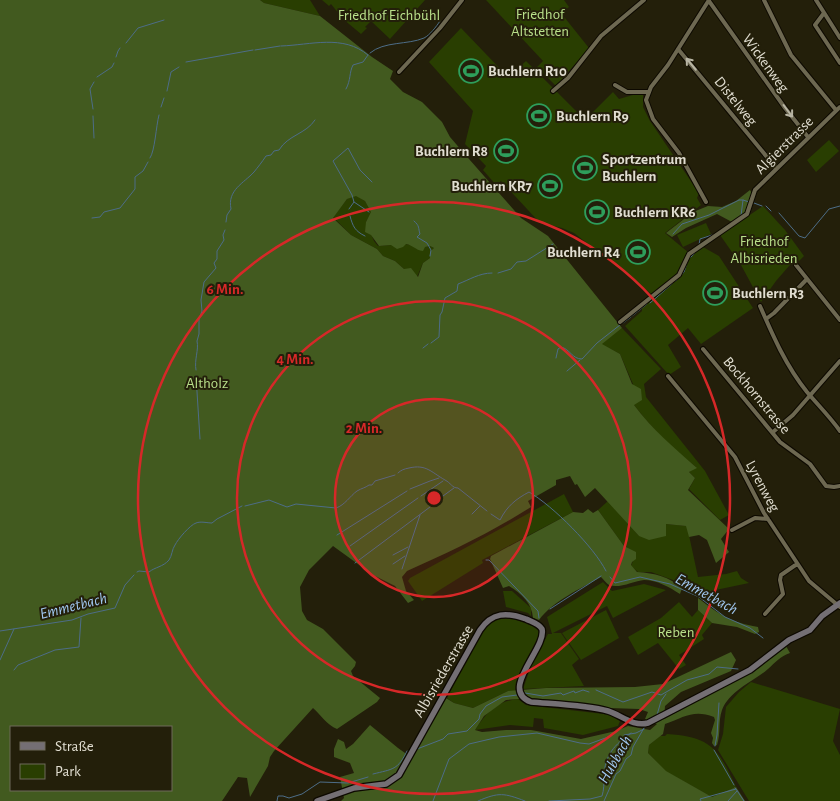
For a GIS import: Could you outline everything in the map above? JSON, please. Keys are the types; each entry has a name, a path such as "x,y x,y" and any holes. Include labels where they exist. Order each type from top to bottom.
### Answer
{"main road":[{"name":"Albisriederstrasse","path":"317,801 354,788 386,784 396,778 403,770 480,630 496,615 517,615 535,623 542,629 542,639 520,683 521,694 526,700 606,711 642,725 648,724 750,670 789,640 810,630 822,616 839,605"}],"street":[{"path":"398,72 440,28 462,0"},
{"path":"553,91 568,78 601,36 644,0"},
{"path":"706,202 678,153 650,113 646,100 648,92 709,0"},
{"name":"Wickenweg","path":"709,0 785,108 808,137"},
{"path":"764,0 791,55 838,108"},
{"path":"816,0 840,38"},
{"path":"824,13 815,25 840,63"},
{"name":"Distelweg","path":"678,49 776,168"},
{"path":"615,85 627,92 648,92"},
{"name":"Algierstrasse","path":"620,322 679,275 689,254 747,214 754,192 838,108"},
{"path":"796,265 840,320"},
{"path":"766,319 807,279"},
{"path":"760,306 782,355 810,396 826,412 840,431"},
{"name":"Bockhornstrasse","path":"703,349 787,448 810,464 826,486 840,486"},
{"path":"773,432 793,415 840,361"},
{"name":"Lyrenweg","path":"668,376 735,458 768,519 809,581 839,605"},
{"path":"732,530 755,518 768,519"},
{"path":"765,614 784,594 780,580 781,575 797,564"}],"green space":[{"name":"Altholz","path":"0,0 260,0 264,3 320,16 393,71 390,79 403,92 422,102 442,122 450,137 521,218 548,236 622,328 602,344 620,354 632,384 641,389 642,400 634,405 672,446 697,468 689,472 695,478 688,490 729,529 721,539 729,552 716,563 707,540 699,535 689,537 686,526 666,524 666,536 649,540 639,536 595,488 585,497 570,476 556,480 556,485 528,501 531,507 501,525 407,571 402,577 406,591 414,600 408,603 395,586 373,575 333,546 309,570 300,587 302,611 307,620 323,629 356,662 351,671 353,676 380,698 337,729 313,708 274,751 268,766 250,797 247,778 238,777 222,801 0,801","holes":["356,196 365,201 371,212 366,222 365,232 371,235 379,246 391,245 397,249 406,244 423,251 425,247 430,246 434,248 430,252 430,258 423,263 418,277 411,268 404,269 395,261 383,256 377,249 351,235 333,218 347,199"]},
{"path":"260,0 310,0 320,16 264,3"},
{"name":"Friedhof Eichbühl","path":"322,0 425,0 390,39 371,21 361,34 343,19 331,4 329,6"},
{"name":"Friedhof Altstetten","path":"486,0 564,0 569,7 561,13 589,48 556,86 537,67 543,61"},
{"name":"Sportzentrum Buchlern","path":"461,28 508,77 526,61 585,120 613,92 619,99 643,92 643,107 650,121 699,193 697,198 701,205 665,233 689,253 703,247 719,256 753,308 701,344 688,328 668,345 681,367 669,375 625,326 642,311 642,307 654,296 574,233 540,223 501,181 496,185 483,170 486,166 465,144 473,111 429,62"},
{"path":"829,140 839,151 816,172 807,160"},
{"path":"750,190 753,195 750,204 740,218 732,222 717,214 686,228 672,237 666,233 693,212 708,206 722,207 736,201"},
{"path":"356,195 365,201 372,212 366,222 378,246 405,244 434,248 430,258 423,263 417,277 395,261 383,256 377,249 351,235 333,217 347,199"},
{"name":"Friedhof Albisrieden","path":"763,206 785,230 804,256 789,266 761,302 741,265 720,235"},
{"path":"706,223 711,234 683,247 677,235"},
{"path":"622,328 661,369 644,384 646,397 705,471 729,515 720,520 689,489 695,478 689,472 696,467 670,446 634,405 633,384 620,354 601,344"},
{"path":"564,494 573,512 482,560 483,563 422,601 408,581 410,578"},
{"path":"608,501 639,536 666,524 687,526 698,577 737,571 741,578 749,583 700,595 694,591 682,588 673,580 651,572 638,572 631,566 636,553 624,546 598,510"},
{"path":"588,509 593,513 598,510 624,546 636,552 636,559 631,565 637,572 650,573 667,578 682,588 680,594 654,581 644,580 613,586 609,585 601,577 559,601 539,620 533,618 531,608 518,592 509,586 503,588 490,559 491,556 573,512 583,513"},
{"path":"603,582 612,591 644,584 666,590 613,618 607,606 553,633 561,633 579,659 572,665 584,686 523,689 532,663 548,634 552,634 547,617"},
{"path":"503,591 512,591 531,608 531,616 528,613 506,607"},
{"path":"698,598 726,617 740,623 758,627 759,632 755,634 737,627 712,623 698,610"},
{"name":"Reben","path":"679,602 692,617 698,610 712,623 702,635 704,639 679,655 686,665 679,669 658,643 638,655 628,637 661,618"},
{"name":"Reben","path":"606,610 619,638 581,660 562,633"},
{"path":"509,617 538,628 539,635 516,682 515,691 508,691 473,708 454,703 447,698 484,628 495,618"},
{"path":"786,646 790,653 780,658 762,674 730,697 722,710 717,745 714,746 712,743 711,733 715,720 714,717 695,714 665,724 663,734 649,745 648,753 666,771 712,797 736,787 745,801 341,801 344,798 340,777 354,773 350,763 334,757 334,749 338,739 344,742 346,749 370,725 412,758 446,698 454,703 473,708 508,691 546,688 635,687 663,684 731,652 736,660 731,671 681,692 665,706 664,719 759,668","holes":["531,698 609,708 639,709 648,712 645,719 657,724 650,730 628,726 616,731 581,739 531,730 482,732 475,730 484,716 506,700"]},
{"path":"751,682 840,709 833,741 840,755 840,801 749,801 718,750 723,734 726,707"},
{"path":"518,699 526,705 604,714 620,721 618,726 583,735 544,728 543,719 534,718 533,727 510,725 475,730 483,718 498,705"},
{"path":"667,734 694,738 711,747 724,763 736,787 712,797 665,771 648,753 649,745 660,736"}],"waterway":[{"path":"126,43 138,28 164,20"},
{"path":"370,53 389,45 424,38 431,33 440,21"},
{"path":"281,46 326,42 337,43 348,45 368,55"},
{"path":"255,50 280,46"},
{"path":"116,57 120,48"},
{"path":"186,62 253,50"},
{"path":"346,89 353,65 363,62 368,55"},
{"path":"97,77 112,67 114,63"},
{"path":"167,91 171,72 179,67"},
{"path":"93,109 90,89 94,82"},
{"path":"161,107 164,98"},
{"path":"150,158 159,115"},
{"path":"93,116 94,138"},
{"path":"226,222 227,215 231,209 230,202 237,188 254,172 266,156 279,150 287,141 307,128 315,120"},
{"path":"349,209 354,202 352,195 333,161 348,148 360,170 372,182"},
{"path":"92,218 100,217 104,212 120,208 135,189 135,177 143,171 148,162"},
{"path":"673,234 682,224 709,215 739,200 743,200"},
{"path":"741,216 743,200 749,202"},
{"path":"354,202 369,212"},
{"path":"754,203 762,206"},
{"path":"766,206 771,211"},
{"path":"779,213 799,236 805,238 829,209 840,206"},
{"path":"350,216 355,228 365,236"},
{"path":"414,221 418,226 420,234 417,237 427,243 431,250 430,256"},
{"path":"722,229 731,223"},
{"path":"196,370 197,341 204,282 216,268 214,263 217,259 217,251 224,240 225,230"},
{"path":"699,245 700,239 715,234"},
{"path":"498,273 511,269 517,262 526,261 553,244"},
{"path":"689,259 699,249"},
{"path":"676,281 684,272 687,263"},
{"path":"431,343 439,337 440,315 445,298 457,291 458,284 478,275 492,273"},
{"path":"650,303 673,283"},
{"path":"632,316 647,304"},
{"path":"623,323 631,317"},
{"path":"556,358 558,349 561,347 582,359 597,343 620,325"},
{"path":"423,348 428,344"},
{"path":"567,371 580,360"},
{"path":"196,376 200,439"},
{"name":"Emmetbach","path":"398,473 404,469 424,468 458,488 487,511"},
{"name":"Emmetbach","path":"245,506 269,500 287,507 296,504 336,508 357,491 372,485 375,481 395,475"},
{"path":"410,489 439,478"},
{"path":"421,496 443,481"},
{"path":"432,504 454,488"},
{"path":"337,535 407,491"},
{"name":"Emmetbach","path":"491,514 500,520 512,503 529,492 539,498 583,539 606,571"},
{"path":"350,546 418,498"},
{"name":"Emmetbach","path":"137,572 149,572 167,562 179,539 193,524 200,522 212,523 242,506"},
{"path":"472,514 480,506"},
{"path":"355,563 430,507"},
{"path":"402,569 420,515"},
{"path":"393,555 408,547"},
{"path":"393,564 405,556"},
{"path":"486,560 489,560 538,611 539,618"},
{"name":"Emmetbach","path":"0,631 72,620 115,608 125,585 134,575"},
{"path":"550,609 601,576"},
{"name":"Emmetbach","path":"610,577 615,583 640,577 670,584 699,597 725,617 750,628 763,638"},
{"path":"14,670 18,665 55,650 79,647 81,618"},
{"path":"0,660 14,629"},
{"name":"Hubbach","path":"596,690 623,702 652,692 661,695 687,680 709,674 717,667 738,669"},
{"path":"525,693 543,696 561,693 563,695 583,690 589,692"},
{"name":"Hubbach","path":"657,715 661,701 666,694"},
{"path":"417,749 443,739 448,734 467,731 479,719 486,706 502,697 517,695"},
{"path":"715,746 719,703"},
{"name":"Hubbach","path":"647,720 653,717"},
{"name":"Hubbach","path":"604,801 616,774 631,755 633,747 644,728"},
{"path":"624,735 636,733 644,729"},
{"path":"433,801 449,759 469,744 499,737 537,733 589,744 611,736"},
{"path":"549,801 590,799 602,796 608,756 615,746 631,733"},
{"path":"714,750 734,785"},
{"path":"373,774 394,768 401,762 407,751"},
{"path":"277,801 278,796 289,798 302,794 320,782 348,783 368,777"},
{"path":"701,801 700,799 735,788"},
{"path":"736,789 744,801"},
{"path":"728,801 737,791"},
{"path":"478,801 497,795 512,796 525,801"}],"place":[{"name":"Buchlern R10","path":"471,71"},
{"name":"Buchlern R9","path":"539,116"},
{"name":"Buchlern R8","path":"506,151"},
{"name":"Sportzentrum Buchlern","path":"585,168"},
{"name":"Buchlern KR7","path":"550,186"},
{"name":"Buchlern KR6","path":"597,212"},
{"name":"Buchlern R4","path":"638,252"},
{"name":"Buchlern R3","path":"715,293"}]}
